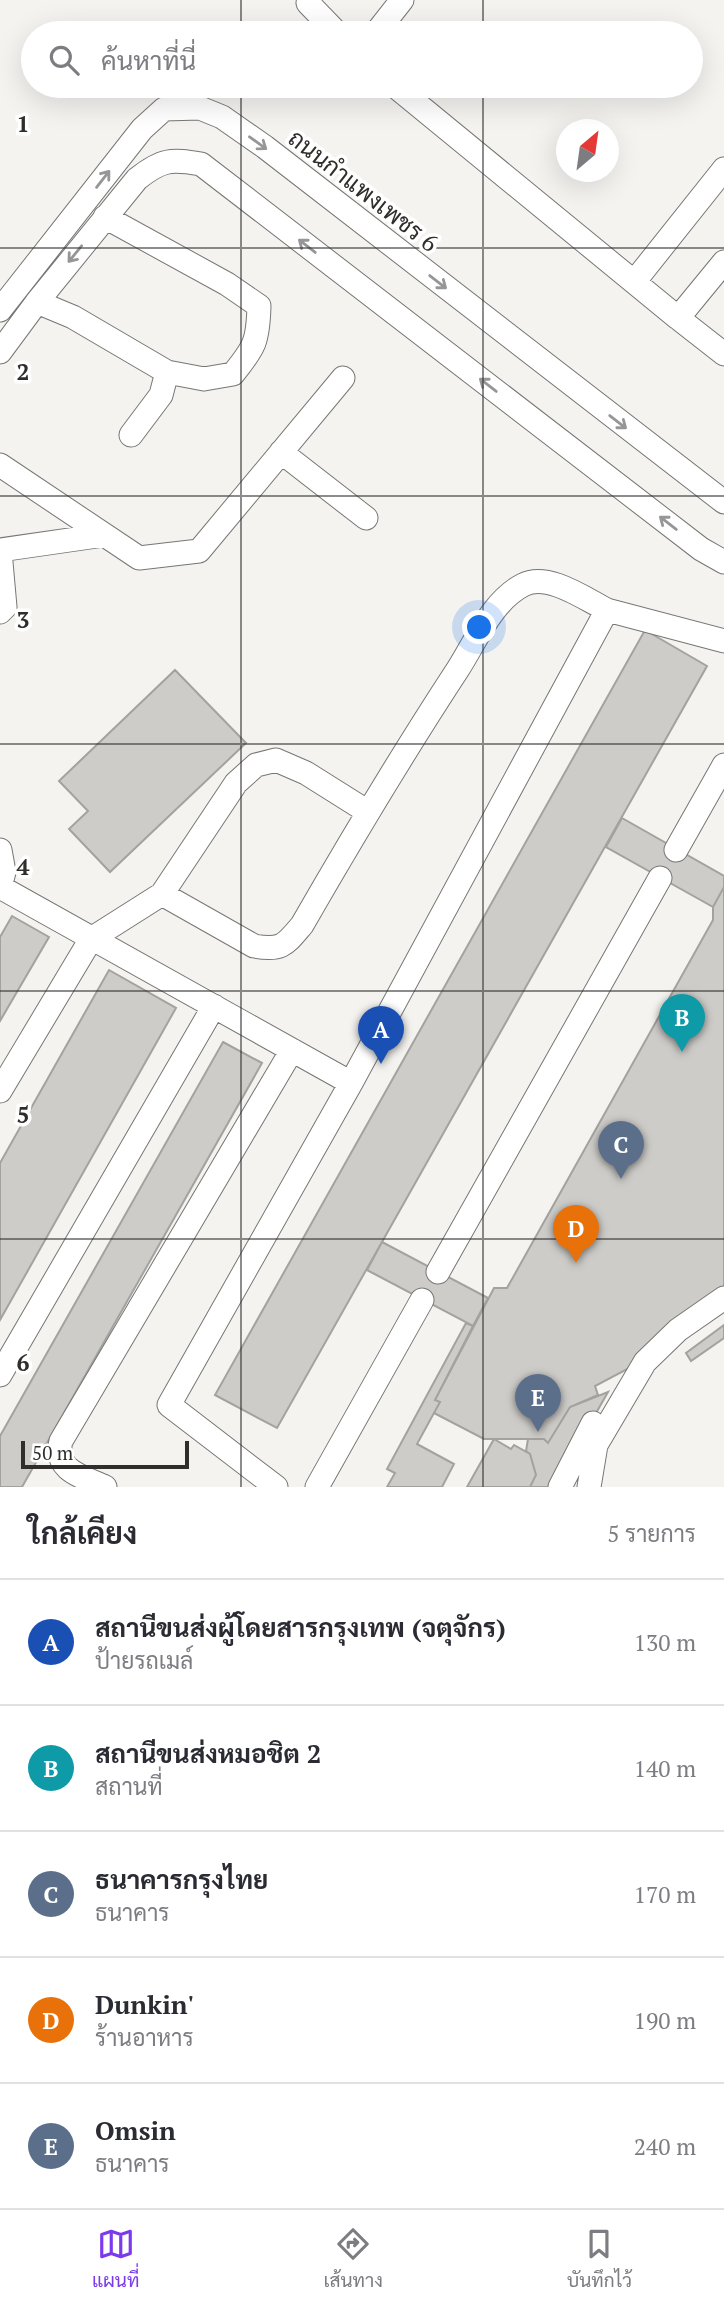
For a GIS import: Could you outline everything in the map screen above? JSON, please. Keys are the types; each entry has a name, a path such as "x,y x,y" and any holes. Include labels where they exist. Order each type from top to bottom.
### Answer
{"street":[{"path":"310,0 308,3 325,21"},
{"path":"385,21 402,0"},
{"path":"410,98 724,354"},
{"name":"ถนนกำแพงเพชร 6","path":"0,310 142,129 164,109 200,108 222,117 265,147 724,502"},
{"path":"0,352 137,179 155,165 177,160 201,164 690,541 724,562"},
{"path":"634,282 724,169"},
{"path":"37,302 73,317 167,372 204,379 233,374 253,348 259,331 259,306 227,284 105,217"},
{"path":"678,318 724,262"},
{"path":"131,435 161,395 167,372"},
{"path":"0,465 139,558 199,551 344,379"},
{"path":"281,452 366,518"},
{"path":"0,612 5,607 0,550 104,534"},
{"path":"162,894 254,946 272,949 284,946 302,925 368,812 497,606 524,584 541,582 560,586 607,610 724,641"},
{"path":"276,1487 169,1405 351,1083 607,610"},
{"path":"0,1091 91,939 162,894 236,783 256,765 276,760 306,773 368,812"},
{"path":"676,850 724,765"},
{"path":"0,850 4,872 0,887 351,1083"},
{"path":"438,1272 660,878"},
{"path":"0,1375 214,1006"},
{"path":"105,1487 60,1461 61,1441 292,1050"},
{"path":"589,1487 596,1445 645,1362 678,1330 724,1298"},
{"path":"317,1487 422,1300"},
{"path":"560,1487 611,1390 620,1379"}],"building":[{"path":"645,630 707,666 277,1428 215,1395"},
{"path":"175,670 246,743 110,872 69,829 88,811 59,781"},
{"path":"622,818 724,876 724,887 713,907 606,847"},
{"path":"724,887 724,1310 654,1355 595,1386 598,1395 570,1407 548,1443 544,1439 484,1439 434,1413 440,1402 435,1400 494,1288 507,1288 713,920 713,907"},
{"path":"12,916 49,937 0,1021 0,937"},
{"path":"109,970 176,1008 0,1320 0,1163"},
{"path":"223,1042 262,1063 22,1487 0,1487 0,1436"},
{"path":"382,1242 488,1298 473,1326 367,1270"},
{"path":"466,1323 473,1326 435,1400 440,1402 417,1444 454,1464 442,1487 387,1487 395,1473 387,1469"},
{"path":"724,1325 724,1338 691,1361 686,1353"},
{"path":"608,1392 554,1487 530,1487 536,1475 530,1454 526,1451 528,1439 544,1439 548,1443 570,1407"},
{"path":"494,1439 511,1449 514,1445 530,1454 536,1475 530,1487 467,1487"}],"tunnel":[{"path":"660,878 676,850"}],"place":[{"name":"สถานีขนส่งหมอชิต 2","path":"682,1052"},
{"name":"สถานีขนส่งผู้โดยสารกรุงเทพ (จตุจักร)","path":"381,1064"},
{"name":"ธนาคารกรุงไทย","path":"621,1179"},
{"name":"Dunkin'","path":"576,1263"},
{"name":"Omsin","path":"538,1432"}]}
